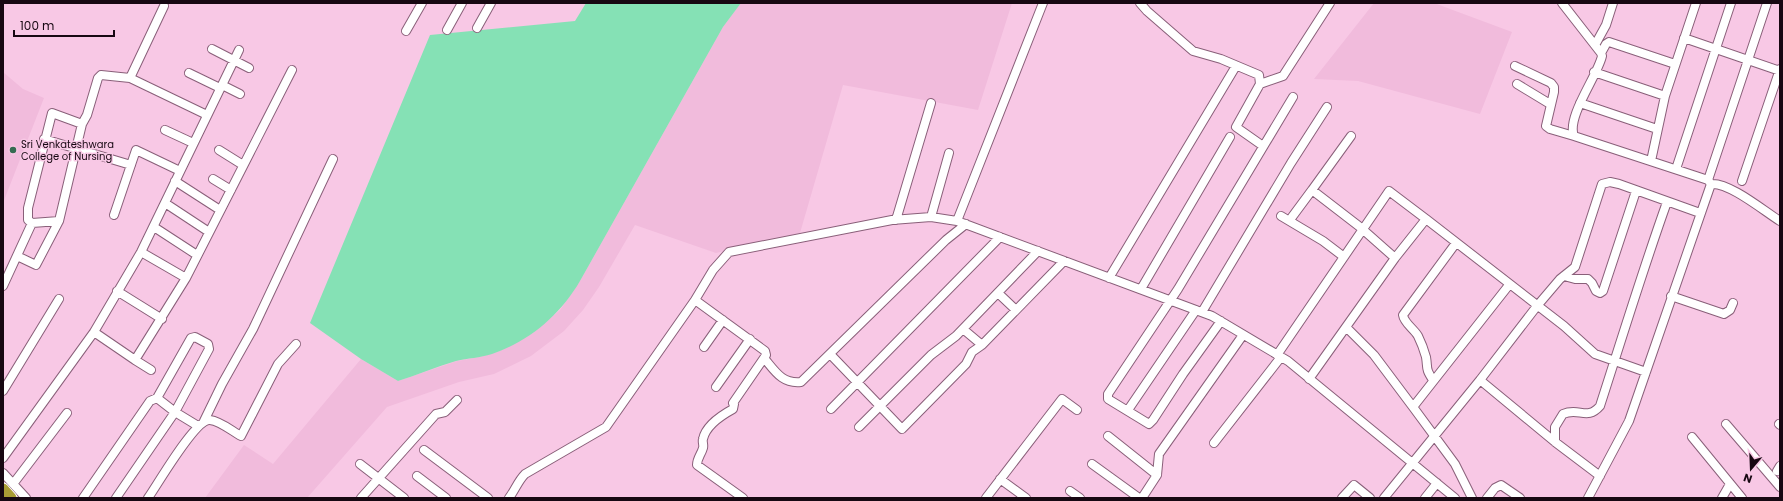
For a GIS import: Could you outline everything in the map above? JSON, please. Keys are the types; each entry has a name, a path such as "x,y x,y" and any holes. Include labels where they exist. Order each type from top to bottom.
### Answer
{"highway":[{"path":"8,486 11,498"}],"street":[{"path":"406,31 422,3"},
{"path":"447,30 462,3"},
{"path":"477,28 491,3"},
{"path":"957,221 1043,3"},
{"path":"1140,3 1146,12 1194,51 1259,75 1260,84 1236,127 1263,146"},
{"path":"1260,84 1284,76 1330,3"},
{"path":"1562,3 1601,53"},
{"path":"1595,45 1606,25 1613,3"},
{"path":"1651,161 1665,96 1696,3"},
{"path":"1676,169 1731,3"},
{"path":"1588,498 1627,425 1700,213 1767,3"},
{"path":"130,78 164,6"},
{"path":"1684,38 1780,70 1742,181"},
{"path":"1574,136 1572,129 1580,103 1601,60 1601,53 1606,44 1609,42 1675,64"},
{"path":"212,49 249,68"},
{"path":"3,458 94,332 141,252 238,50"},
{"path":"1109,278 1236,66"},
{"path":"1515,66 1551,83 1554,87 1546,124 1547,128 1719,184 1735,192 1780,221"},
{"path":"135,360 162,319 186,278 292,70"},
{"path":"1594,72 1665,96"},
{"path":"189,73 240,94"},
{"path":"16,256 36,265 59,221 78,149 82,124 88,115 98,78 101,74 130,78 207,115"},
{"path":"1517,84 1550,104"},
{"path":"1221,321 1183,374 1153,420 1148,424 1128,410 1108,399 1108,394 1170,300 1294,97"},
{"path":"896,220 931,103"},
{"path":"1580,103 1657,129"},
{"path":"1128,410 1199,311 1327,107"},
{"path":"59,221 32,222 28,220 28,208 44,139 52,113 82,124"},
{"path":"165,130 193,143"},
{"path":"1292,217 1351,136"},
{"path":"1141,289 1230,137"},
{"path":"44,139 131,164"},
{"path":"114,215 136,150 180,171"},
{"path":"219,150 243,165"},
{"path":"931,217 949,153"},
{"path":"148,498 193,430 201,423 253,329 333,159"},
{"path":"213,179 231,190"},
{"path":"175,181 220,210"},
{"path":"1384,498 1480,380 1536,306 1564,276 1575,267 1602,184 1610,182 1700,213"},
{"path":"1312,190 1362,229 1395,258"},
{"path":"1214,443 1279,356 1362,229 1389,191 1536,306 1564,326 1595,354 1646,372"},
{"path":"1564,276 1575,279 1588,279 1596,291 1600,293 1603,291 1636,191"},
{"path":"1555,442 1555,427 1563,414 1573,411 1589,414 1596,411 1600,406 1627,327 1643,270 1667,202"},
{"path":"165,203 209,232"},
{"path":"1281,216 1323,241 1344,257"},
{"path":"509,498 516,488 519,480 525,474 606,427 695,300 713,270 728,252 896,220 931,217 966,224 1199,311 1221,321 1279,356 1455,498"},
{"path":"1309,379 1395,258 1426,219"},
{"path":"3,286 32,222"},
{"path":"764,358 783,380 791,383 801,382 946,240 966,224"},
{"path":"154,227 197,255"},
{"path":"831,409 1000,237"},
{"path":"1433,380 1426,368 1426,359 1416,332 1404,320 1403,315 1456,243"},
{"path":"859,427 931,356 963,329 1038,251"},
{"path":"141,252 186,278"},
{"path":"830,354 856,383 902,429 966,364 972,352 982,345 1064,261"},
{"path":"1413,407 1509,285"},
{"path":"117,291 162,319"},
{"path":"998,293 1016,310"},
{"path":"1671,296 1724,314 1730,310 1732,303"},
{"path":"3,391 59,299"},
{"path":"695,300 765,351 766,354 738,394 733,403 733,408 719,417 705,433 703,447 697,460 697,466 743,498"},
{"path":"704,347 723,320"},
{"path":"1346,327 1374,355 1413,407 1455,464 1472,498"},
{"path":"963,329 982,345"},
{"path":"94,332 151,370"},
{"path":"1092,464 1140,498 1157,474 1159,454 1243,335"},
{"path":"83,498 150,401 157,398 191,338 195,337 208,344 209,349 175,412 116,498"},
{"path":"716,387 750,340"},
{"path":"157,398 175,412 201,423 212,420 241,436 278,364 296,344"},
{"path":"1480,380 1555,442 1600,476"},
{"path":"986,498 1062,399 1077,410"},
{"path":"361,498 436,414 445,412 457,400"},
{"path":"8,486 67,413"},
{"path":"1726,424 1780,487"},
{"path":"1108,436 1157,474"},
{"path":"1692,437 1742,498"},
{"path":"424,450 488,498"},
{"path":"360,464 404,498"},
{"path":"3,472 8,486 26,498"},
{"path":"417,476 446,498"},
{"path":"1000,479 1026,498"},
{"path":"1425,498 1437,483"},
{"path":"1722,498 1730,484"},
{"path":"1342,498 1354,485 1370,498"},
{"path":"1487,498 1494,488 1501,485 1520,498"},
{"path":"1070,491 1080,498"}],"shaded area":[{"path":"741,3 1012,3 978,110 843,85 800,233 716,253 635,225 599,287 583,310 564,331 531,356 494,374 459,382 387,407 307,498 205,498 244,445 273,464 361,359 398,381 457,361 480,357 502,350 533,333 560,310 580,281 723,27"},
{"path":"1374,3 1434,3 1512,32 1480,114 1358,81 1314,79"},
{"name":"Sri Venkateshwara College of Nursing","path":"3,72 23,89 44,98 3,203"}],"green space":[{"path":"586,3 741,3 723,27 580,281 563,305 543,325 519,342 506,349 488,355 456,361 398,381 361,359 310,323 430,35 575,21"}],"place":[{"name":"Sri Venkateshwara College of Nursing","path":"13,150"}]}
